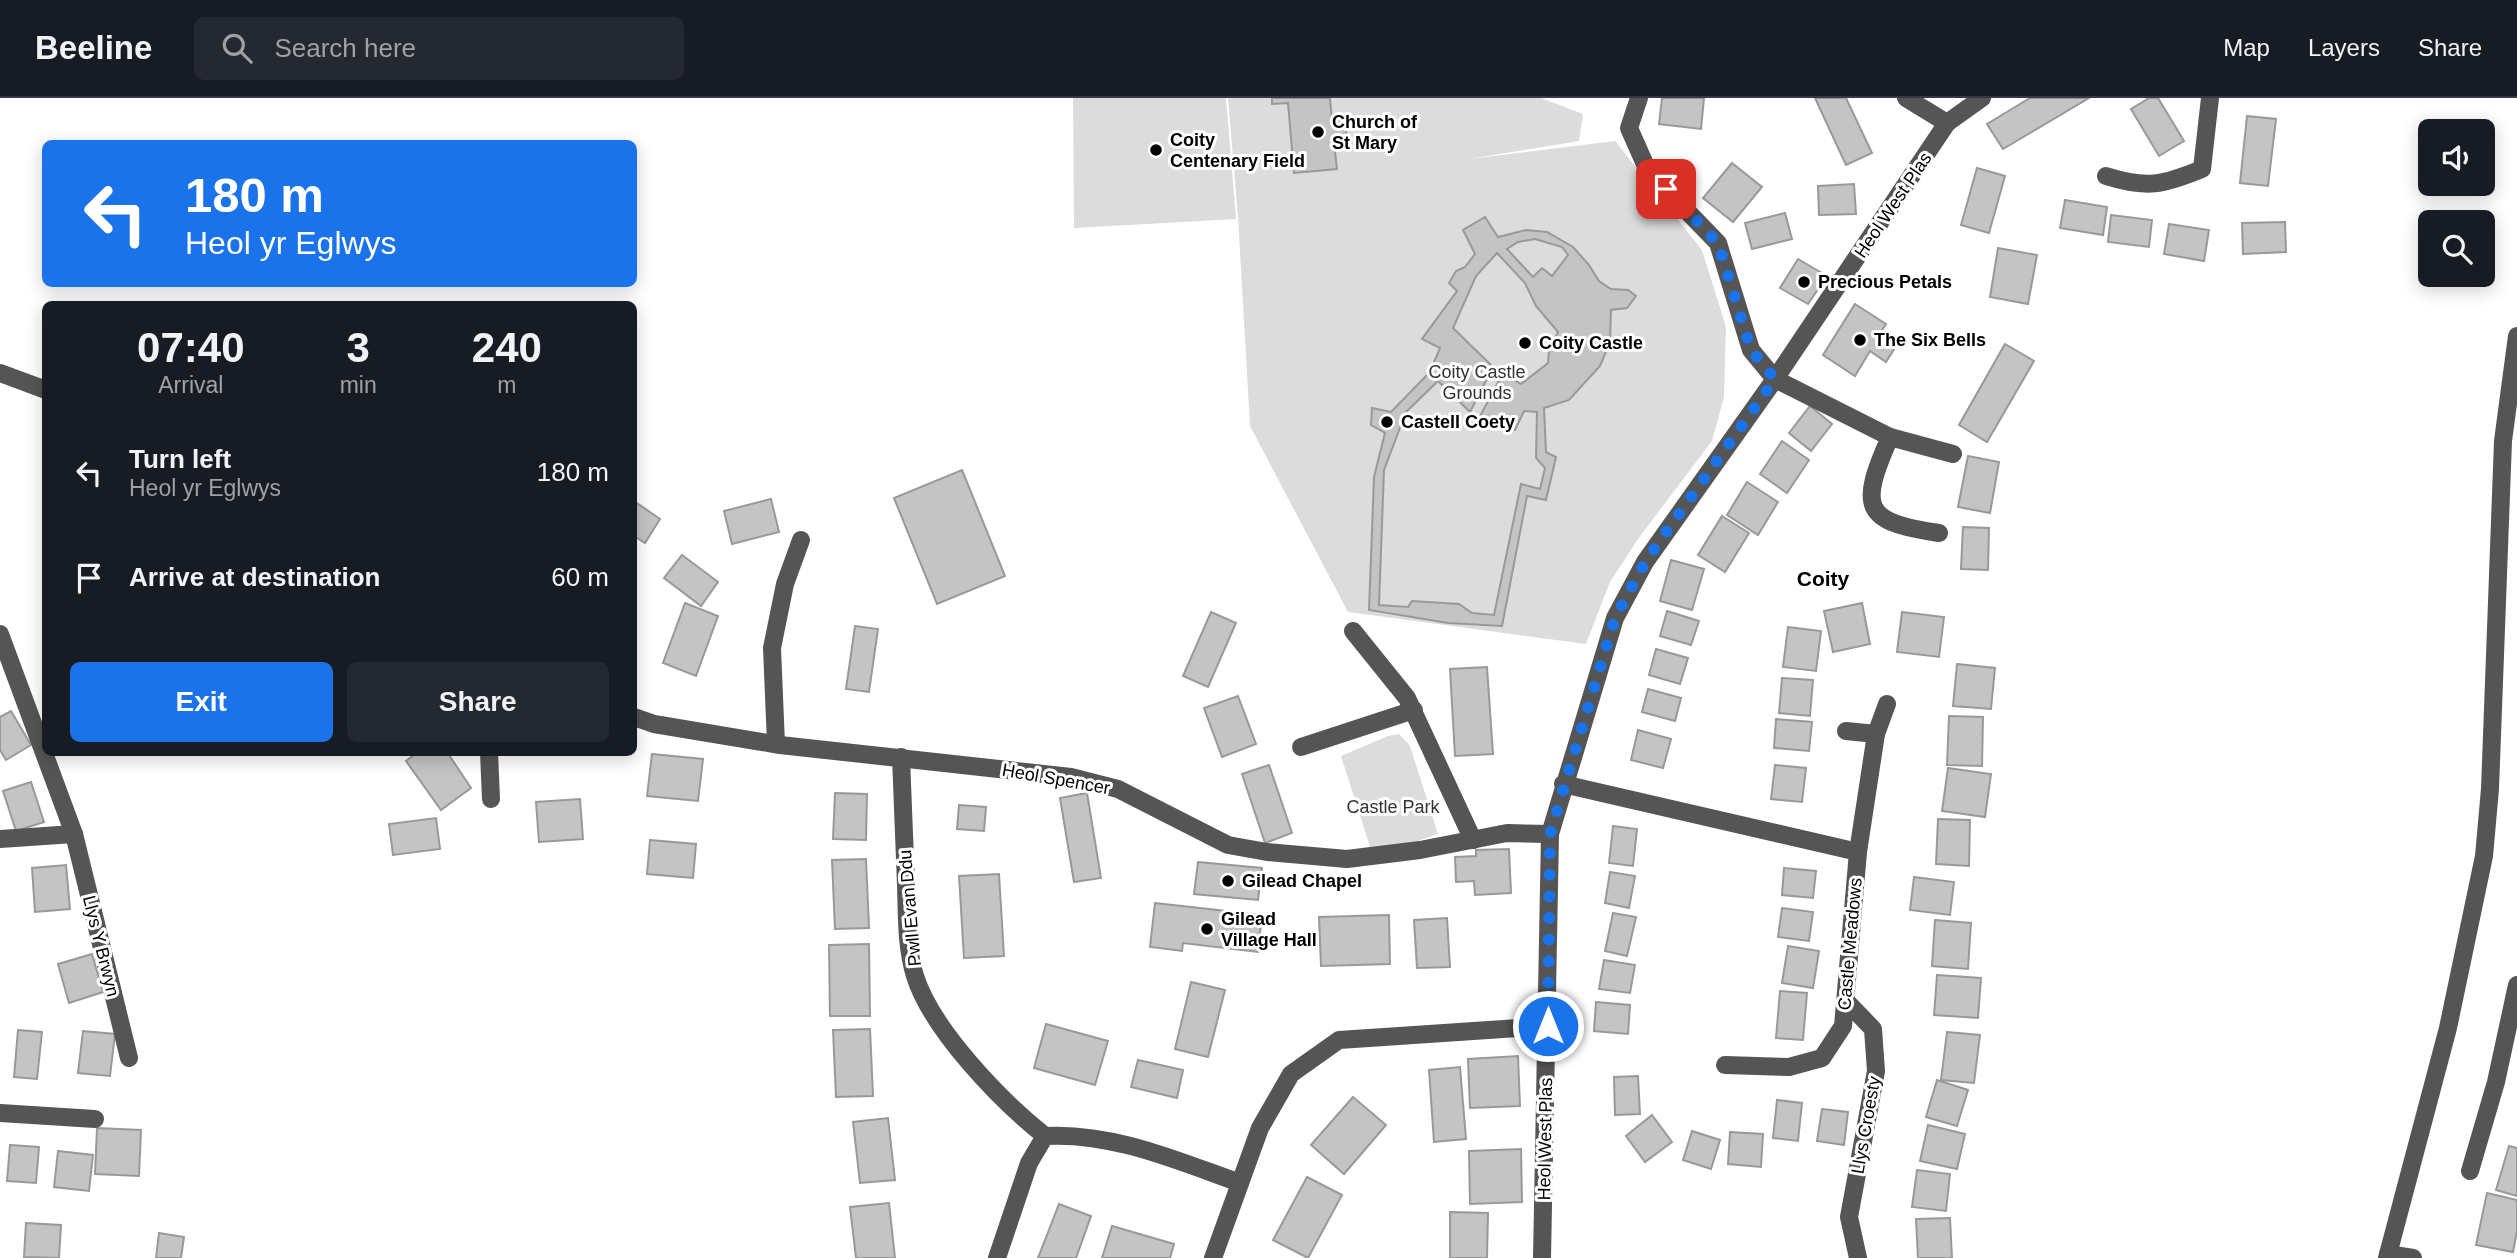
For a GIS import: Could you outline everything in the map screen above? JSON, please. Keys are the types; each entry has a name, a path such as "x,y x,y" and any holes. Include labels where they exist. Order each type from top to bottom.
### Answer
{"street":[{"path":"1639,98 1629,128 1648,171 1718,243 1751,350 1775,379 1889,437 1953,454"},
{"path":"1906,98 1947,124"},
{"name":"Heol West Plas","path":"1542,1258 1550,834 1563,784 1621,607 1645,562 1775,379 1947,124 1982,98"},
{"path":"2106,176 2133,185 2151,186 2167,183 2202,169 2210,98"},
{"path":"2413,1258 2388,1256 2448,1028 2484,856 2490,789 2503,441 2517,336"},
{"path":"0,373 42,389"},
{"path":"1889,437 1876,468 1871,502 1887,522 1899,527 1939,533"},
{"path":"776,744 772,648 785,584 801,540"},
{"path":"1353,631 1414,710 1473,840"},
{"name":"Llys Y Brwyn","path":"0,634 42,748"},
{"name":"Castle Meadows","path":"1725,1065 1789,1067 1822,1058 1843,1026 1858,852 1875,734 1887,704"},
{"path":"1301,747 1414,710"},
{"name":"Heol Spencer","path":"637,718 653,724 776,744 1071,777 1118,789 1228,845 1267,852 1347,859 1420,850 1507,833 1550,834"},
{"path":"1846,731 1875,734"},
{"name":"Llys Y Brwyn","path":"45,756 74,834 129,1058"},
{"path":"489,756 491,799"},
{"name":"Pwll Evan Ddu","path":"901,757 909,943 915,975 930,1011 953,1041 996,1090 1045,1136"},
{"name":"Castle Meadows","path":"1563,784 1858,852"},
{"path":"0,839 74,834"},
{"path":"2470,1171 2496,1082 2517,985"},
{"name":"Llys Croesty","path":"1846,1001 1873,1029 1877,1071 1849,1217 1858,1258"},
{"path":"1213,1258 1260,1128 1291,1074 1339,1040 1548,1026"},
{"path":"0,1113 95,1119"},
{"path":"997,1258 1029,1163 1045,1136 1065,1135 1158,1154 1240,1183"}],"green space":[{"name":"Coity Centenary Field","path":"1073,98 1226,98 1236,219 1074,228"},
{"name":"Coity Castle Grounds","path":"1228,98 1541,98 1583,114 1579,141 1469,159 1615,141 1702,250 1726,327 1724,397 1712,441 1638,539 1610,582 1586,644 1348,612 1250,426"},
{"name":"Castle Park","path":"1399,734 1410,746 1438,834 1373,856 1341,756"}],"building":[{"name":"Church of St Mary","path":"1272,98 1330,98 1332,121 1345,120 1347,142 1334,143 1337,169 1294,173 1288,103 1272,104"},
{"path":"1662,98 1704,98 1701,129 1659,124"},
{"path":"1815,98 1846,98 1872,153 1846,165"},
{"path":"2030,98 2089,98 2003,149 1987,124"},
{"path":"2149,98 2158,98 2184,141 2159,156 2131,109"},
{"path":"2247,116 2276,119 2268,186 2240,183"},
{"path":"1732,163 1762,187 1733,222 1703,198"},
{"path":"1977,168 2005,176 1989,233 1961,225"},
{"path":"1854,184 1856,214 1819,215 1818,186"},
{"path":"2065,200 2107,207 2103,235 2060,228"},
{"path":"1785,213 1792,239 1752,249 1745,223"},
{"path":"2111,215 2152,220 2149,247 2108,242"},
{"name":"Castell Coety","path":"1485,217 1498,237 1526,230 1547,232 1573,247 1599,281 1611,289 1628,290 1636,296 1627,308 1611,310 1610,342 1600,366 1569,400 1544,408 1546,452 1556,457 1546,500 1527,496 1502,626 1448,623 1369,610 1374,477 1385,433 1371,425 1372,408 1391,412 1430,372 1440,348 1422,339 1457,291 1449,283 1456,271 1465,267 1475,254 1463,230","holes":["1535,239 1562,247 1568,255 1552,276 1542,268 1533,277 1507,249 1518,242","1497,253 1525,283 1536,306 1558,332 1549,351 1548,363 1521,384 1503,373 1478,420 1515,430 1524,411 1537,412 1536,458 1545,468 1540,489 1521,484 1494,615 1472,613 1459,604 1412,601 1408,607 1379,605 1384,470 1406,412 1438,381 1470,412 1493,367 1453,328 1476,276"]},
{"path":"2285,222 2286,252 2243,254 2242,223"},
{"path":"2169,224 2209,230 2204,261 2164,254"},
{"path":"1998,248 2037,255 2028,304 1990,297"},
{"name":"Precious Petals","path":"1798,259 1827,276 1808,304 1780,288"},
{"name":"The Six Bells","path":"1855,304 1886,324 1879,335 1896,346 1886,362 1870,351 1855,376 1823,355"},
{"path":"2005,344 2034,361 1987,442 1959,425"},
{"path":"1810,406 1832,424 1811,451 1789,433"},
{"path":"1782,441 1809,460 1787,493 1760,474"},
{"path":"1968,456 1999,462 1990,513 1958,507"},
{"path":"962,470 1005,576 937,604 894,498"},
{"path":"1747,482 1778,502 1758,535 1727,515"},
{"path":"771,499 779,532 732,544 724,511"},
{"path":"637,503 660,519 645,543 637,538"},
{"path":"1722,516 1749,533 1725,572 1698,555"},
{"path":"1963,527 1989,528 1988,570 1961,569"},
{"path":"682,555 718,582 701,606 664,578"},
{"path":"1671,560 1704,569 1692,610 1660,601"},
{"path":"685,603 718,616 696,676 663,663"},
{"path":"1862,603 1870,644 1833,652 1824,611"},
{"path":"1667,611 1699,621 1691,645 1660,636"},
{"path":"1211,612 1236,623 1208,687 1183,676"},
{"path":"1902,612 1944,617 1939,657 1897,652"},
{"path":"855,626 878,629 869,692 846,689"},
{"path":"1788,627 1821,631 1816,671 1783,667"},
{"path":"1656,649 1688,658 1680,684 1649,675"},
{"path":"1957,664 1995,668 1991,709 1953,706"},
{"path":"1487,667 1493,754 1455,756 1450,669"},
{"path":"1782,678 1813,680 1810,716 1779,713"},
{"path":"1648,689 1681,698 1675,721 1642,712"},
{"path":"1238,696 1256,744 1222,757 1204,708"},
{"path":"11,711 31,745 6,760 0,750 0,717"},
{"path":"1949,716 1983,717 1982,766 1947,765"},
{"path":"1776,719 1812,722 1809,751 1774,748"},
{"path":"1638,730 1671,739 1663,768 1631,760"},
{"path":"652,754 703,759 698,801 647,796"},
{"path":"413,756 450,756 471,788 441,810 406,761"},
{"path":"1269,765 1292,833 1265,843 1242,774"},
{"path":"1775,765 1806,768 1802,802 1771,799"},
{"path":"1948,768 1991,774 1985,817 1942,811"},
{"path":"31,782 44,822 16,831 3,791"},
{"path":"835,793 867,794 866,840 833,839"},
{"path":"1087,793 1101,878 1074,882 1060,798"},
{"path":"580,799 583,839 539,842 536,802"},
{"path":"959,805 986,807 984,831 957,829"},
{"path":"436,818 440,849 393,855 389,824"},
{"path":"1938,819 1970,820 1969,866 1936,864"},
{"path":"1613,826 1637,829 1633,866 1609,863"},
{"path":"650,840 696,844 693,878 647,874"},
{"path":"1509,849 1511,893 1475,895 1474,881 1456,882 1455,857 1476,856 1476,850"},
{"path":"866,859 869,928 835,929 832,860"},
{"name":"Gilead Chapel","path":"1198,862 1262,868 1258,900 1194,894"},
{"path":"66,865 70,909 35,912 32,868"},
{"path":"1784,868 1816,871 1813,898 1782,895"},
{"path":"1610,872 1635,876 1629,908 1605,903"},
{"path":"999,874 1004,956 964,958 959,876"},
{"path":"1914,877 1954,882 1950,915 1910,910"},
{"name":"Gilead Village Hall","path":"1155,903 1262,915 1258,952 1183,943 1182,951 1150,947"},
{"path":"1782,908 1813,912 1809,941 1778,937"},
{"path":"1613,913 1636,917 1627,956 1605,951"},
{"path":"1389,915 1390,964 1321,966 1319,917"},
{"path":"1447,918 1450,967 1417,968 1414,920"},
{"path":"1935,920 1971,923 1968,969 1932,966"},
{"path":"869,944 870,1016 830,1016 829,945"},
{"path":"1788,946 1819,951 1813,988 1782,983"},
{"path":"92,954 103,992 69,1003 58,964"},
{"path":"1604,960 1635,965 1630,993 1599,989"},
{"path":"1937,975 1981,978 1978,1018 1934,1015"},
{"path":"1191,982 1225,990 1208,1057 1175,1049"},
{"path":"1780,991 1807,993 1803,1040 1776,1038"},
{"path":"1596,1002 1630,1005 1628,1034 1594,1031"},
{"path":"1046,1024 1108,1041 1095,1085 1034,1068"},
{"path":"870,1029 873,1096 836,1097 833,1030"},
{"path":"18,1030 42,1032 37,1079 14,1077"},
{"path":"83,1031 115,1034 110,1076 78,1073"},
{"path":"1947,1032 1980,1035 1974,1083 1941,1080"},
{"path":"1518,1056 1520,1106 1470,1108 1468,1059"},
{"path":"1138,1060 1183,1070 1177,1098 1131,1087"},
{"path":"1460,1067 1466,1139 1434,1142 1429,1070"},
{"path":"1638,1076 1640,1114 1615,1115 1614,1077"},
{"path":"1937,1080 1968,1090 1957,1126 1926,1117"},
{"path":"1353,1097 1386,1125 1344,1174 1311,1145"},
{"path":"1777,1100 1802,1103 1798,1141 1773,1138"},
{"path":"1822,1109 1848,1112 1844,1145 1817,1141"},
{"path":"1652,1115 1672,1142 1645,1162 1626,1136"},
{"path":"888,1118 895,1180 860,1183 853,1122"},
{"path":"1928,1125 1965,1134 1957,1169 1920,1161"},
{"path":"97,1128 141,1130 139,1176 95,1174"},
{"path":"1692,1131 1720,1140 1711,1169 1683,1160"},
{"path":"1730,1132 1763,1134 1761,1167 1728,1164"},
{"path":"10,1145 39,1147 36,1183 7,1181"},
{"path":"2509,1146 2517,1148 2517,1196 2496,1190"},
{"path":"1521,1149 1522,1202 1470,1204 1469,1151"},
{"path":"58,1151 93,1155 89,1191 54,1187"},
{"path":"1917,1170 1950,1174 1946,1211 1912,1207"},
{"path":"1307,1177 1342,1195 1308,1258 1273,1240"},
{"path":"2487,1193 2517,1200 2517,1231 2513,1252 2476,1245"},
{"path":"889,1203 895,1258 856,1258 850,1207"},
{"path":"1059,1204 1091,1216 1076,1258 1038,1258"},
{"path":"1450,1212 1488,1213 1487,1258 1450,1258"},
{"path":"1950,1218 1952,1258 1918,1258 1916,1219"},
{"path":"26,1223 61,1225 59,1258 24,1257"},
{"path":"1112,1226 1174,1244 1170,1258 1102,1258"},
{"path":"159,1233 184,1237 181,1258 156,1258"}],"place":[{"name":"Church of St Mary","path":"1318,132"},
{"name":"Coity Centenary Field","path":"1156,150"},
{"name":"Precious Petals","path":"1804,282"},
{"name":"The Six Bells","path":"1860,340"},
{"name":"Coity Castle","path":"1525,343"},
{"name":"Castell Coety","path":"1387,422"},
{"name":"Gilead Chapel","path":"1228,881"},
{"name":"Gilead Village Hall","path":"1207,929"}],"district":[{"name":"Coity","path":"1823,578"}],"route":[{"path":"1548,1026 1550,834 1615,618 1645,562 1775,379 1751,350 1718,243 1666,189"}]}
